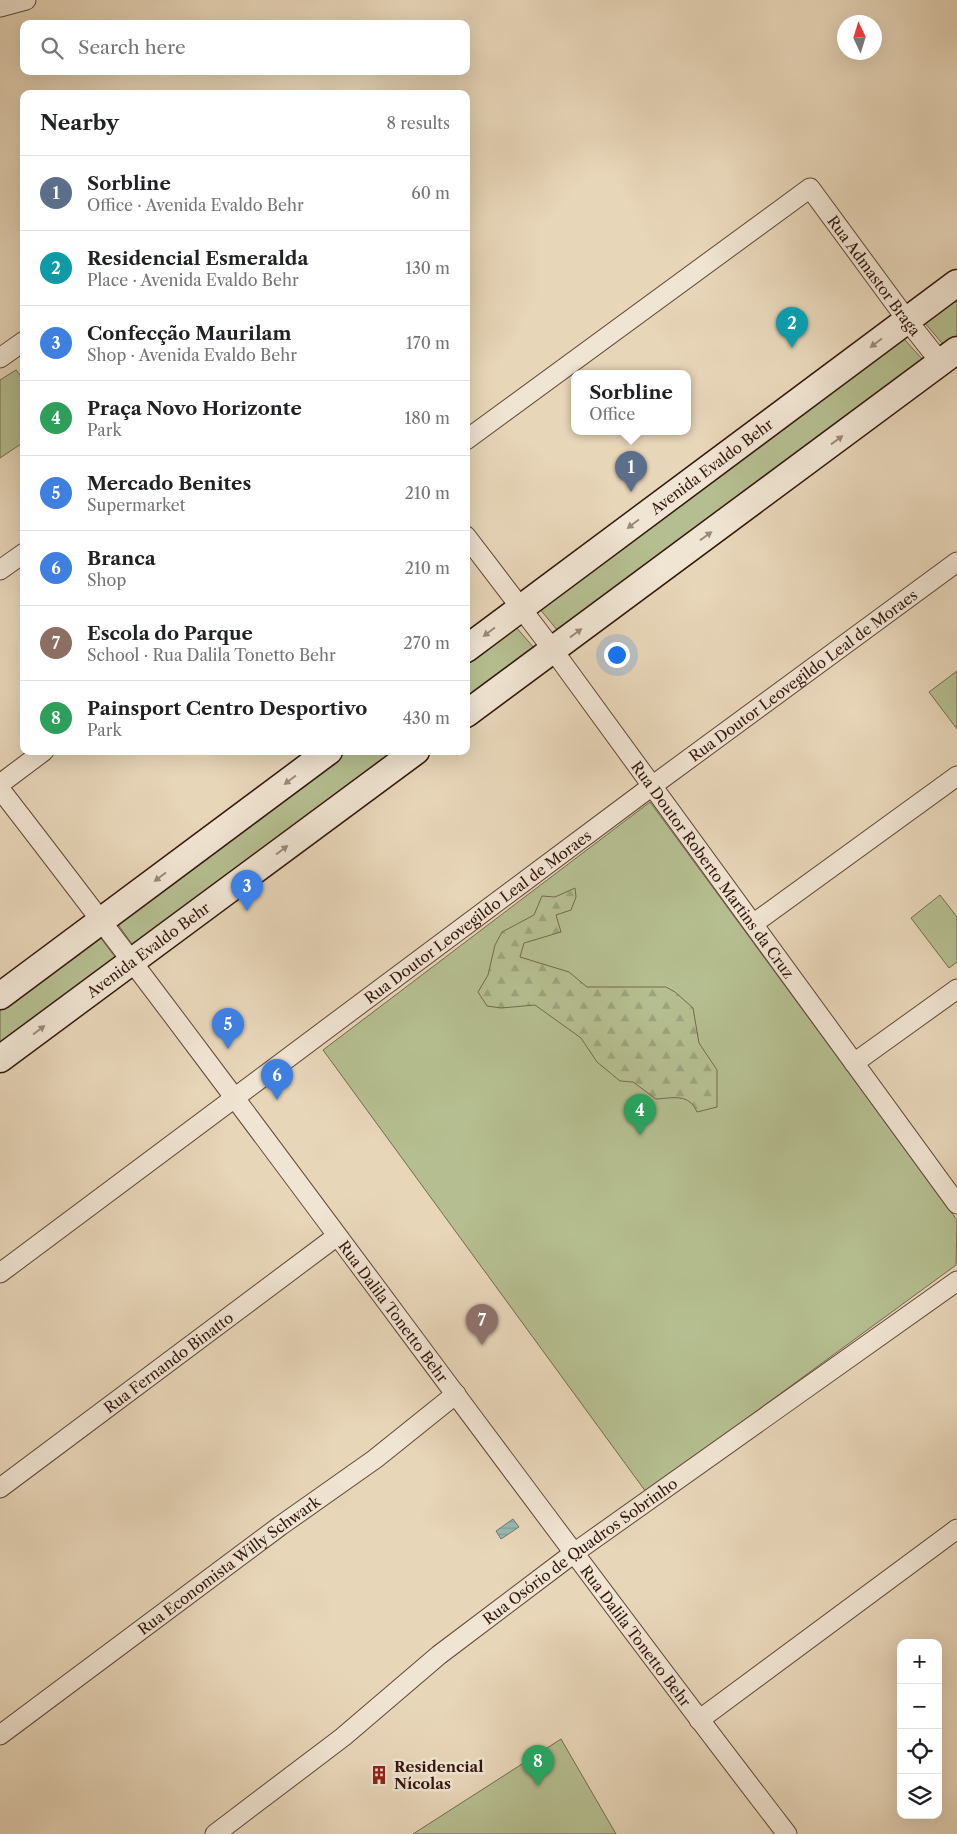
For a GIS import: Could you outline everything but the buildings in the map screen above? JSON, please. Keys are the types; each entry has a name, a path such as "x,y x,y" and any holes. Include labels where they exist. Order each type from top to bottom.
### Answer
{"street":[{"path":"0,7 26,0"},
{"name":"Rua Admastor Braga","path":"470,437 810,188 907,320 949,357"},
{"name":"Avenida Evaldo Behr","path":"470,646 957,283"},
{"path":"0,358 20,344"},
{"path":"470,711 949,357"},
{"name":"Rua Doutor Roberto Martins da Cruz","path":"470,541 553,650 957,1204"},
{"path":"0,570 20,556"},
{"name":"Rua Doutor Leovegildo Leal de Moraes","path":"0,1273 652,786 957,562"},
{"path":"0,784 39,755"},
{"path":"0,996 324,755"},
{"name":"Avenida Evaldo Behr","path":"0,1059 411,755"},
{"path":"753,924 957,776"},
{"name":"Rua Dalila Tonetto Behr","path":"0,789 102,920 699,1720 788,1834"},
{"path":"854,1063 957,989"},
{"name":"Rua Fernando Binatto","path":"0,1488 337,1236"},
{"name":"Rua Osório de Quadros Sobrinho","path":"215,1834 343,1736 439,1655 574,1553 957,1281"},
{"name":"Rua Economista Willy Schwark","path":"0,1736 280,1526 375,1458 456,1394"},
{"path":"699,1720 957,1529"}],"green space":[{"path":"957,297 957,341 947,349 924,322"},
{"path":"904,339 925,362 558,631 539,608"},
{"path":"16,370 20,375 20,445 0,458 0,380"},
{"path":"515,626 535,649 470,697 470,659"},
{"path":"957,671 957,729 929,692"},
{"path":"342,755 392,755 134,947 117,923"},
{"path":"650,802 957,1220 956,1265 646,1492 323,1050"},
{"path":"575,888 576,897 571,910 556,915 561,932 524,943 520,957 569,972 587,987 666,987 675,992 693,1008 699,1043 717,1070 717,1107 697,1112 694,1106 685,1099 656,1099 633,1082 620,1081 597,1062 581,1038 535,1005 501,1008 487,1006 478,992 488,975 495,945 502,932 534,915 542,896 555,897"},
{"path":"940,895 957,917 957,962 949,968 911,918"},
{"path":"100,937 118,961 0,1049 0,1011"},
{"path":"561,1739 616,1834 413,1834"}],"water":[{"path":"513,1519 519,1527 501,1539 496,1531"}],"place":[{"name":"Residencial Esmeralda","path":"792,348"},
{"name":"Sorbline","path":"631,492"},
{"name":"Confecção Maurilam","path":"247,911"},
{"name":"Mercado Benites","path":"228,1049"},
{"name":"Branca","path":"277,1100"},
{"name":"Praça Novo Horizonte","path":"640,1135"},
{"name":"Escola do Parque","path":"482,1345"},
{"name":"Residencial Nícolas","path":"379,1775"},
{"name":"Painsport Centro Desportivo","path":"538,1786"}]}
